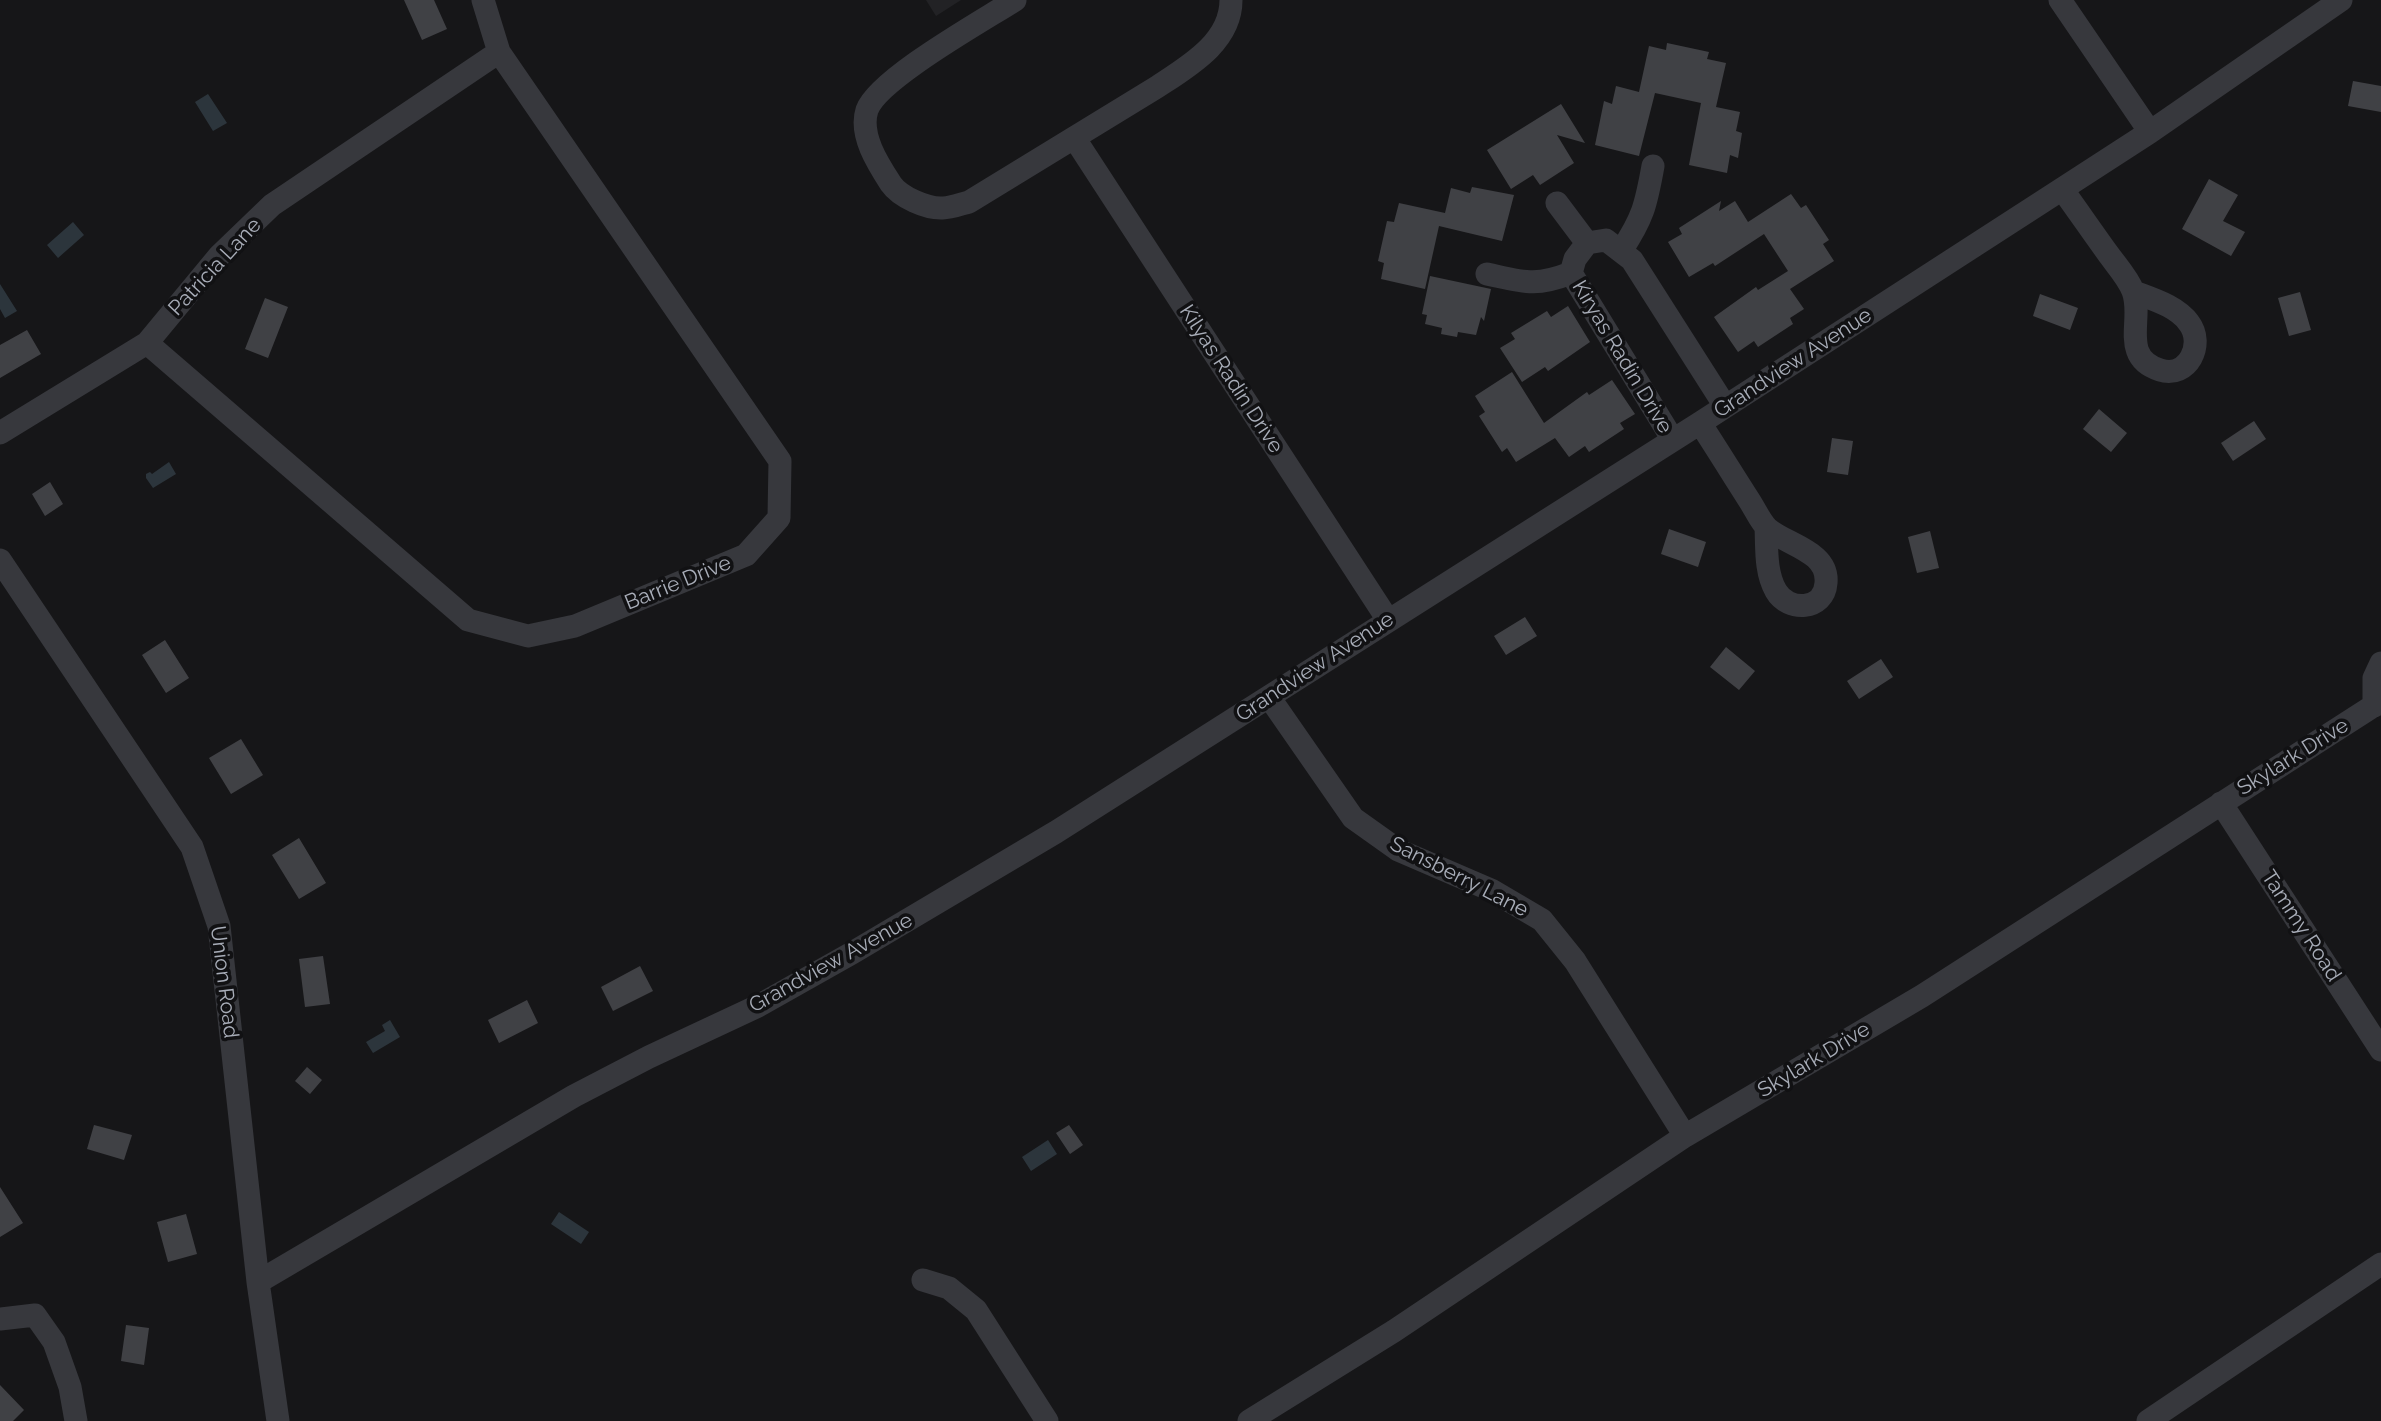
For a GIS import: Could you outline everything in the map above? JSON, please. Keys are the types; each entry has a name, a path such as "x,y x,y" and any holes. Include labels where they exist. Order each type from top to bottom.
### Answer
{"street":[{"name":"Barrie Drive","path":"147,343 468,620 528,636 575,626 746,555 779,518 780,461 499,52 483,0"},
{"path":"1015,0 897,75 877,93 867,111 866,134 878,164 894,188 919,203 942,208 969,202 1167,80 1206,50 1225,31 1231,14 1231,0"},
{"path":"2060,0 2150,132"},
{"name":"Grandview Avenue","path":"258,1282 574,1096 758,1006 1056,832 1700,423 2062,189 2150,132 2341,0"},
{"name":"Patricia Lane","path":"0,433 147,343 219,256 272,205 499,52"},
{"name":"Kilyas Radin Drive","path":"1075,139 1388,620"},
{"path":"1621,251 1646,208 1653,166"},
{"path":"2062,189 2134,292"},
{"path":"1557,203 1587,243 1606,240 1632,260 1724,406"},
{"name":"Kiryas Radin Drive","path":"1587,243 1575,259 1572,273 1673,440"},
{"name":"Kiryas Radin Drive","path":"1488,274 1525,282 1545,282 1572,273"},
{"path":"1700,423 1766,527"},
{"name":"Union Road","path":"0,560 192,848 219,926 258,1282 278,1421"},
{"path":"2377,703 2374,677 2381,663"},
{"name":"Sansberry Lane","path":"1269,696 1353,818 1398,850 1491,890 1542,920 1575,961 1685,1136"},
{"name":"Skylark Drive","path":"1250,1421 1394,1331 1685,1136 1922,996 2377,703"},
{"name":"Tammy Road","path":"2221,803 2381,1050"},
{"path":"2148,1421 2381,1264"},
{"path":"923,1280 949,1288 976,1310 1047,1421"},
{"path":"0,1319 35,1315 54,1342 70,1387 76,1421"}],"shaded area":[{"path":"926,0 961,0 936,16"},
{"path":"208,94 227,123 213,131 195,102"},
{"path":"73,222 84,235 58,258 47,245"},
{"path":"0,284 17,311 5,318 0,309"},
{"path":"169,462 176,474 153,488 146,474 152,474"},
{"path":"390,1020 400,1037 373,1053 366,1042 385,1031 382,1025"},
{"path":"1048,1140 1057,1154 1031,1171 1022,1157"},
{"path":"559,1212 589,1232 581,1244 551,1224"}],"building":[{"path":"404,0 434,0 447,29 422,40"},
{"path":"1667,43 1709,52 1707,59 1726,63 1716,107 1740,112 1736,131 1742,133 1738,158 1730,155 1727,173 1689,165 1701,103 1655,93 1639,156 1595,145 1604,101 1612,104 1616,86 1639,92 1649,46 1666,50"},
{"path":"2353,81 2381,86 2381,112 2348,106"},
{"path":"1561,104 1585,143 1557,135 1574,163 1540,185 1533,175 1511,189 1487,150"},
{"path":"2209,179 2238,195 2223,221 2245,232 2231,256 2182,229"},
{"path":"1472,187 1514,195 1502,241 1439,226 1425,289 1381,279 1384,263 1378,261 1387,221 1394,222 1399,203 1445,213 1451,188 1470,193"},
{"path":"1791,194 1801,208 1806,205 1829,240 1823,244 1834,261 1790,289 1804,309 1790,318 1793,324 1758,347 1754,341 1738,352 1714,317 1756,287 1758,290 1788,271 1764,234 1715,266 1713,263 1689,277 1668,242 1682,234 1679,228 1721,201 1719,211 1735,201 1748,222"},
{"path":"1430,276 1491,289 1484,321 1481,317 1476,335 1458,332 1457,337 1441,334 1442,328 1425,324 1427,315 1422,314"},
{"path":"2300,292 2311,330 2289,336 2278,298"},
{"path":"2040,294 2078,308 2070,330 2033,316"},
{"path":"265,298 288,307 268,358 245,349"},
{"path":"1568,306 1590,342 1548,371 1545,367 1522,382 1500,348 1515,339 1511,333 1547,311 1551,317"},
{"path":"27,330 41,354 0,378 0,345"},
{"path":"1512,372 1544,423 1587,392 1589,395 1612,380 1635,414 1620,423 1624,429 1589,452 1585,446 1569,457 1555,438 1516,462 1507,448 1502,452 1479,416 1485,412 1475,396"},
{"path":"2099,409 2127,433 2111,452 2083,429"},
{"path":"2254,421 2266,439 2233,461 2221,443"},
{"path":"1832,438 1853,441 1848,475 1827,472"},
{"path":"50,482 63,504 45,516 32,494"},
{"path":"1669,529 1706,542 1698,567 1661,554"},
{"path":"1930,531 1939,568 1917,573 1908,537"},
{"path":"1525,617 1537,636 1506,655 1494,636"},
{"path":"165,640 189,678 166,693 142,655"},
{"path":"1726,647 1755,671 1739,690 1710,667"},
{"path":"1881,659 1893,677 1859,699 1847,681"},
{"path":"241,739 263,775 231,794 209,758"},
{"path":"299,838 326,883 299,899 272,855"},
{"path":"323,956 330,1004 305,1007 299,959"},
{"path":"640,966 653,991 613,1011 601,987"},
{"path":"527,1000 538,1023 499,1043 488,1020"},
{"path":"307,1067 322,1080 310,1094 295,1081"},
{"path":"94,1125 132,1135 124,1160 87,1149"},
{"path":"1069,1125 1083,1145 1070,1154 1056,1133"},
{"path":"0,1187 23,1223 0,1237"},
{"path":"186,1214 197,1254 168,1262 157,1222"},
{"path":"126,1325 149,1328 144,1365 121,1361"},
{"path":"0,1385 24,1410 13,1421 0,1421"}]}
